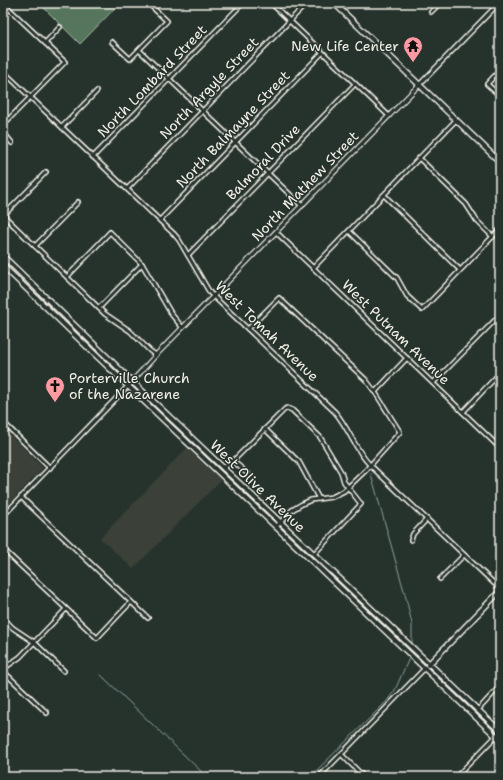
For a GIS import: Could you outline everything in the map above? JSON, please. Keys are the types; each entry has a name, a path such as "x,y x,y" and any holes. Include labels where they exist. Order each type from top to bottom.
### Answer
{"main road":[{"path":"334,3 500,162"},
{"name":"West Olive Avenue","path":"3,256 132,382 500,731"},
{"name":"West Olive Avenue","path":"3,266 500,740"},
{"path":"425,668 500,590"}],"street":[{"path":"3,3 64,62 3,125"},
{"name":"North Lombard Street","path":"93,157 243,3"},
{"path":"271,3 388,116"},
{"name":"North Argyle Street","path":"127,189 307,3"},
{"path":"431,12 440,3"},
{"name":"North Mathew Street","path":"128,386 182,327 499,3"},
{"path":"112,42 130,59 139,50 167,21 149,4"},
{"path":"45,43 60,27"},
{"path":"139,50 302,206"},
{"name":"North Balmayne Street","path":"160,220 322,53"},
{"path":"500,70 487,84 500,96"},
{"name":"West Tomah Avenue","path":"3,71 160,220 176,237 205,285 214,296 335,412 361,454 370,465 500,590"},
{"name":"Balmoral Drive","path":"188,255 355,84"},
{"path":"62,126 96,90"},
{"path":"313,268 456,120"},
{"path":"3,132 12,143"},
{"path":"419,158 466,204 477,221 493,237"},
{"path":"46,172 3,215 99,308 114,321 130,331 156,355"},
{"path":"384,195 430,238 460,270"},
{"path":"35,246 78,202"},
{"path":"349,231 397,278 407,296 422,310 500,229"},
{"path":"67,277 110,232 142,264 172,315 182,327"},
{"name":"West Putnam Avenue","path":"276,232 499,445"},
{"path":"99,308 142,264"},
{"path":"248,329 279,298 363,377 375,392 400,432 348,488 336,496 311,500 298,506 276,527"},
{"path":"433,383 500,315"},
{"path":"375,392 407,358"},
{"path":"463,412 496,377"},
{"path":"3,516 128,386"},
{"path":"223,468 233,461 284,409 287,408 292,410 320,438 341,472 344,482 361,504 314,554"},
{"path":"3,422 50,468"},
{"path":"265,429 299,462 319,499"},
{"path":"233,461 248,474"},
{"path":"21,497 148,618"},
{"path":"411,540 413,534 427,519"},
{"path":"3,549 96,638 131,602"},
{"path":"440,579 464,555"},
{"path":"47,713 3,670 20,657 66,609"},
{"path":"3,618 13,628 34,642 64,671"},
{"path":"319,777 425,668"},
{"path":"478,710 500,686"},
{"path":"456,777 500,731"},
{"path":"341,754 364,777"}],"shaded area":[{"path":"3,428 42,467 42,469 3,510"},
{"path":"187,448 221,480 133,569 100,538"}],"green space":[{"path":"39,3 120,3 80,44"}],"waterway":[{"path":"371,474 406,598 412,624 412,645"},
{"path":"310,777 387,701 395,690 410,656"},
{"path":"101,675 207,777"}],"place":[{"name":"New Life Center","path":"413,63"},
{"name":"Porterville Church of the Nazarene","path":"55,403"}]}
